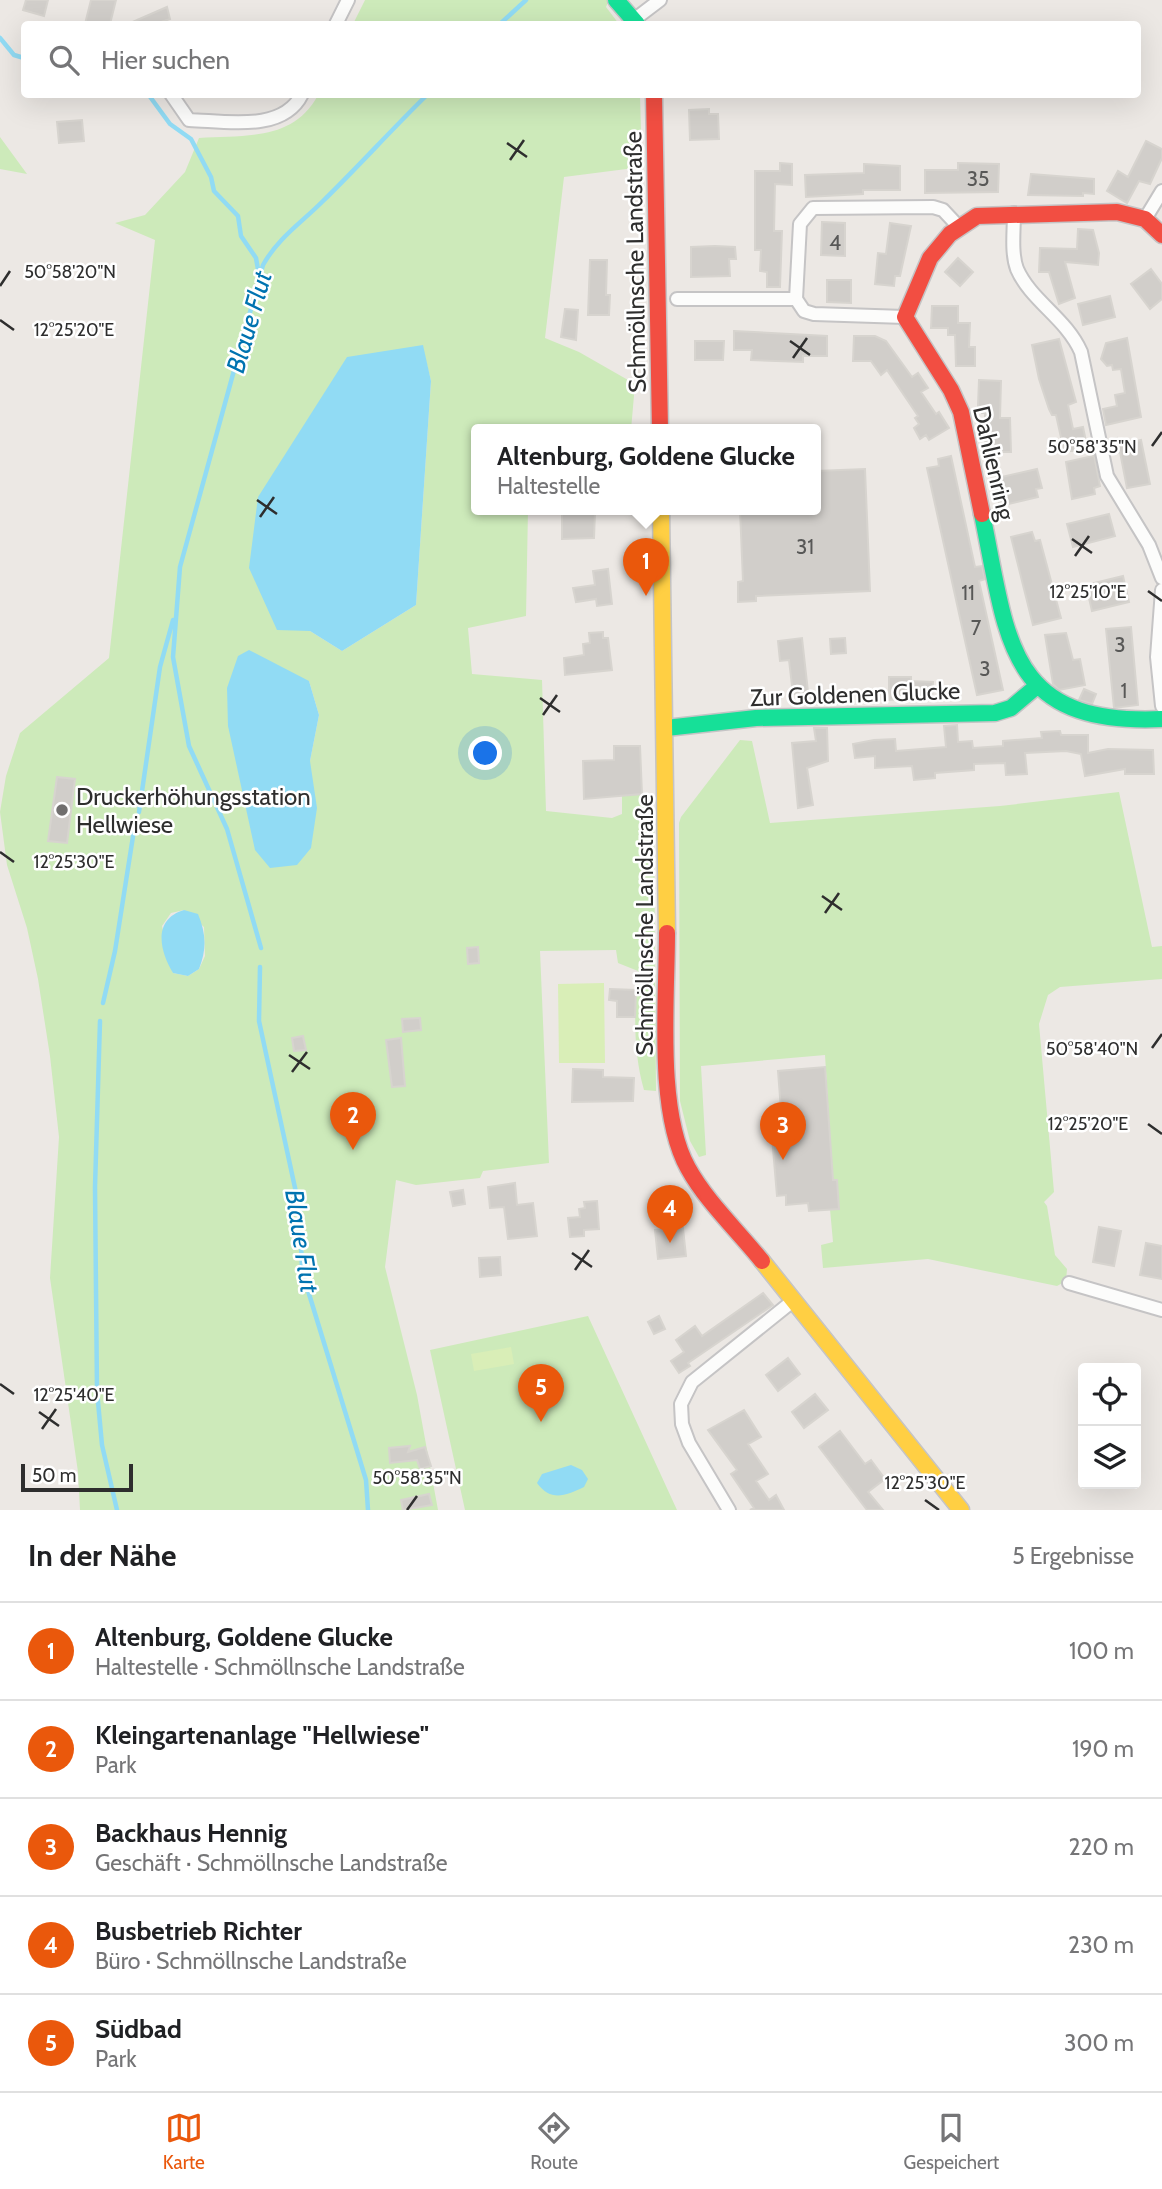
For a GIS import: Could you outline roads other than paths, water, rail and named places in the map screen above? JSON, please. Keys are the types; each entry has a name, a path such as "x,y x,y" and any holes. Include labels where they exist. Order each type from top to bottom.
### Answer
{"main road":[{"path":"616,0 635,21"},
{"name":"Schmöllnsche Landstraße","path":"654,98 660,424"},
{"path":"905,317 915,283 940,242 958,226 977,216 1117,212 1145,219 1162,235"},
{"name":"Dahlienring","path":"905,317 951,390 961,412 1015,649 1037,686 1054,700 1097,718 1162,719"},
{"name":"Schmöllnsche Landstraße","path":"661,515 666,728 668,1092 677,1145 689,1170 961,1510"},
{"name":"Zur Goldenen Glucke","path":"666,728 756,718 995,713 1011,708 1037,686"}],"street":[{"path":"338,21 348,0"},
{"path":"637,21 660,0"},
{"path":"174,98 189,120 257,122 278,117 295,108 300,98"},
{"path":"1145,219 1162,191"},
{"path":"905,317 814,314 804,311 796,299 800,224 813,208 933,207 943,210 958,226"},
{"path":"1014,213 1016,267 1033,293 1074,337 1081,352 1107,476 1149,545 1162,578"},
{"path":"677,299 796,299"},
{"path":"1162,590 1157,656 1162,706"},
{"path":"1069,1283 1162,1310"},
{"path":"729,1510 689,1443 681,1404 692,1382 794,1300"}],"water":[{"path":"423,345 431,381 416,605 342,651 310,631 277,630 249,568 258,497 347,357"},
{"path":"249,650 309,681 319,715 310,761 317,808 311,848 297,865 270,868 255,850 228,726 227,688 238,656"},
{"path":"184,910 198,914 204,941 199,969 188,976 173,973 162,945 163,928 167,920"},
{"path":"571,1465 582,1470 588,1479 584,1487 559,1496 548,1493 537,1483 542,1474"}],"waterway":[{"name":"Blaue Flut","path":"503,21 526,0"},
{"path":"0,38 14,55 21,57"},
{"path":"151,98 170,124 191,139 211,177 214,191 238,216 241,236 256,258 259,275"},
{"name":"Blaue Flut","path":"261,948 227,829 189,746 173,657 180,567 263,265 283,239 424,98"},
{"name":"Blaue Flut","path":"139,812 160,667 173,620"},
{"name":"Blaue Flut","path":"103,1003 115,951 134,830"},
{"name":"Blaue Flut","path":"260,967 259,1021 300,1211 302,1271 366,1480 368,1510"},
{"name":"Blaue Flut","path":"100,1021 95,1187 97,1391 102,1445 117,1510"}],"place":[{"name":"Altenburg, Goldene Glucke","path":"646,596"},
{"name":"Druckerhöhungsstation Hellwiese","path":"62,810"},
{"name":"Kleingartenanlage \"Hellwiese\"","path":"353,1150"},
{"name":"Backhaus Hennig","path":"783,1160"},
{"name":"Busbetrieb Richter","path":"670,1243"},
{"name":"Südbad","path":"541,1422"}]}
